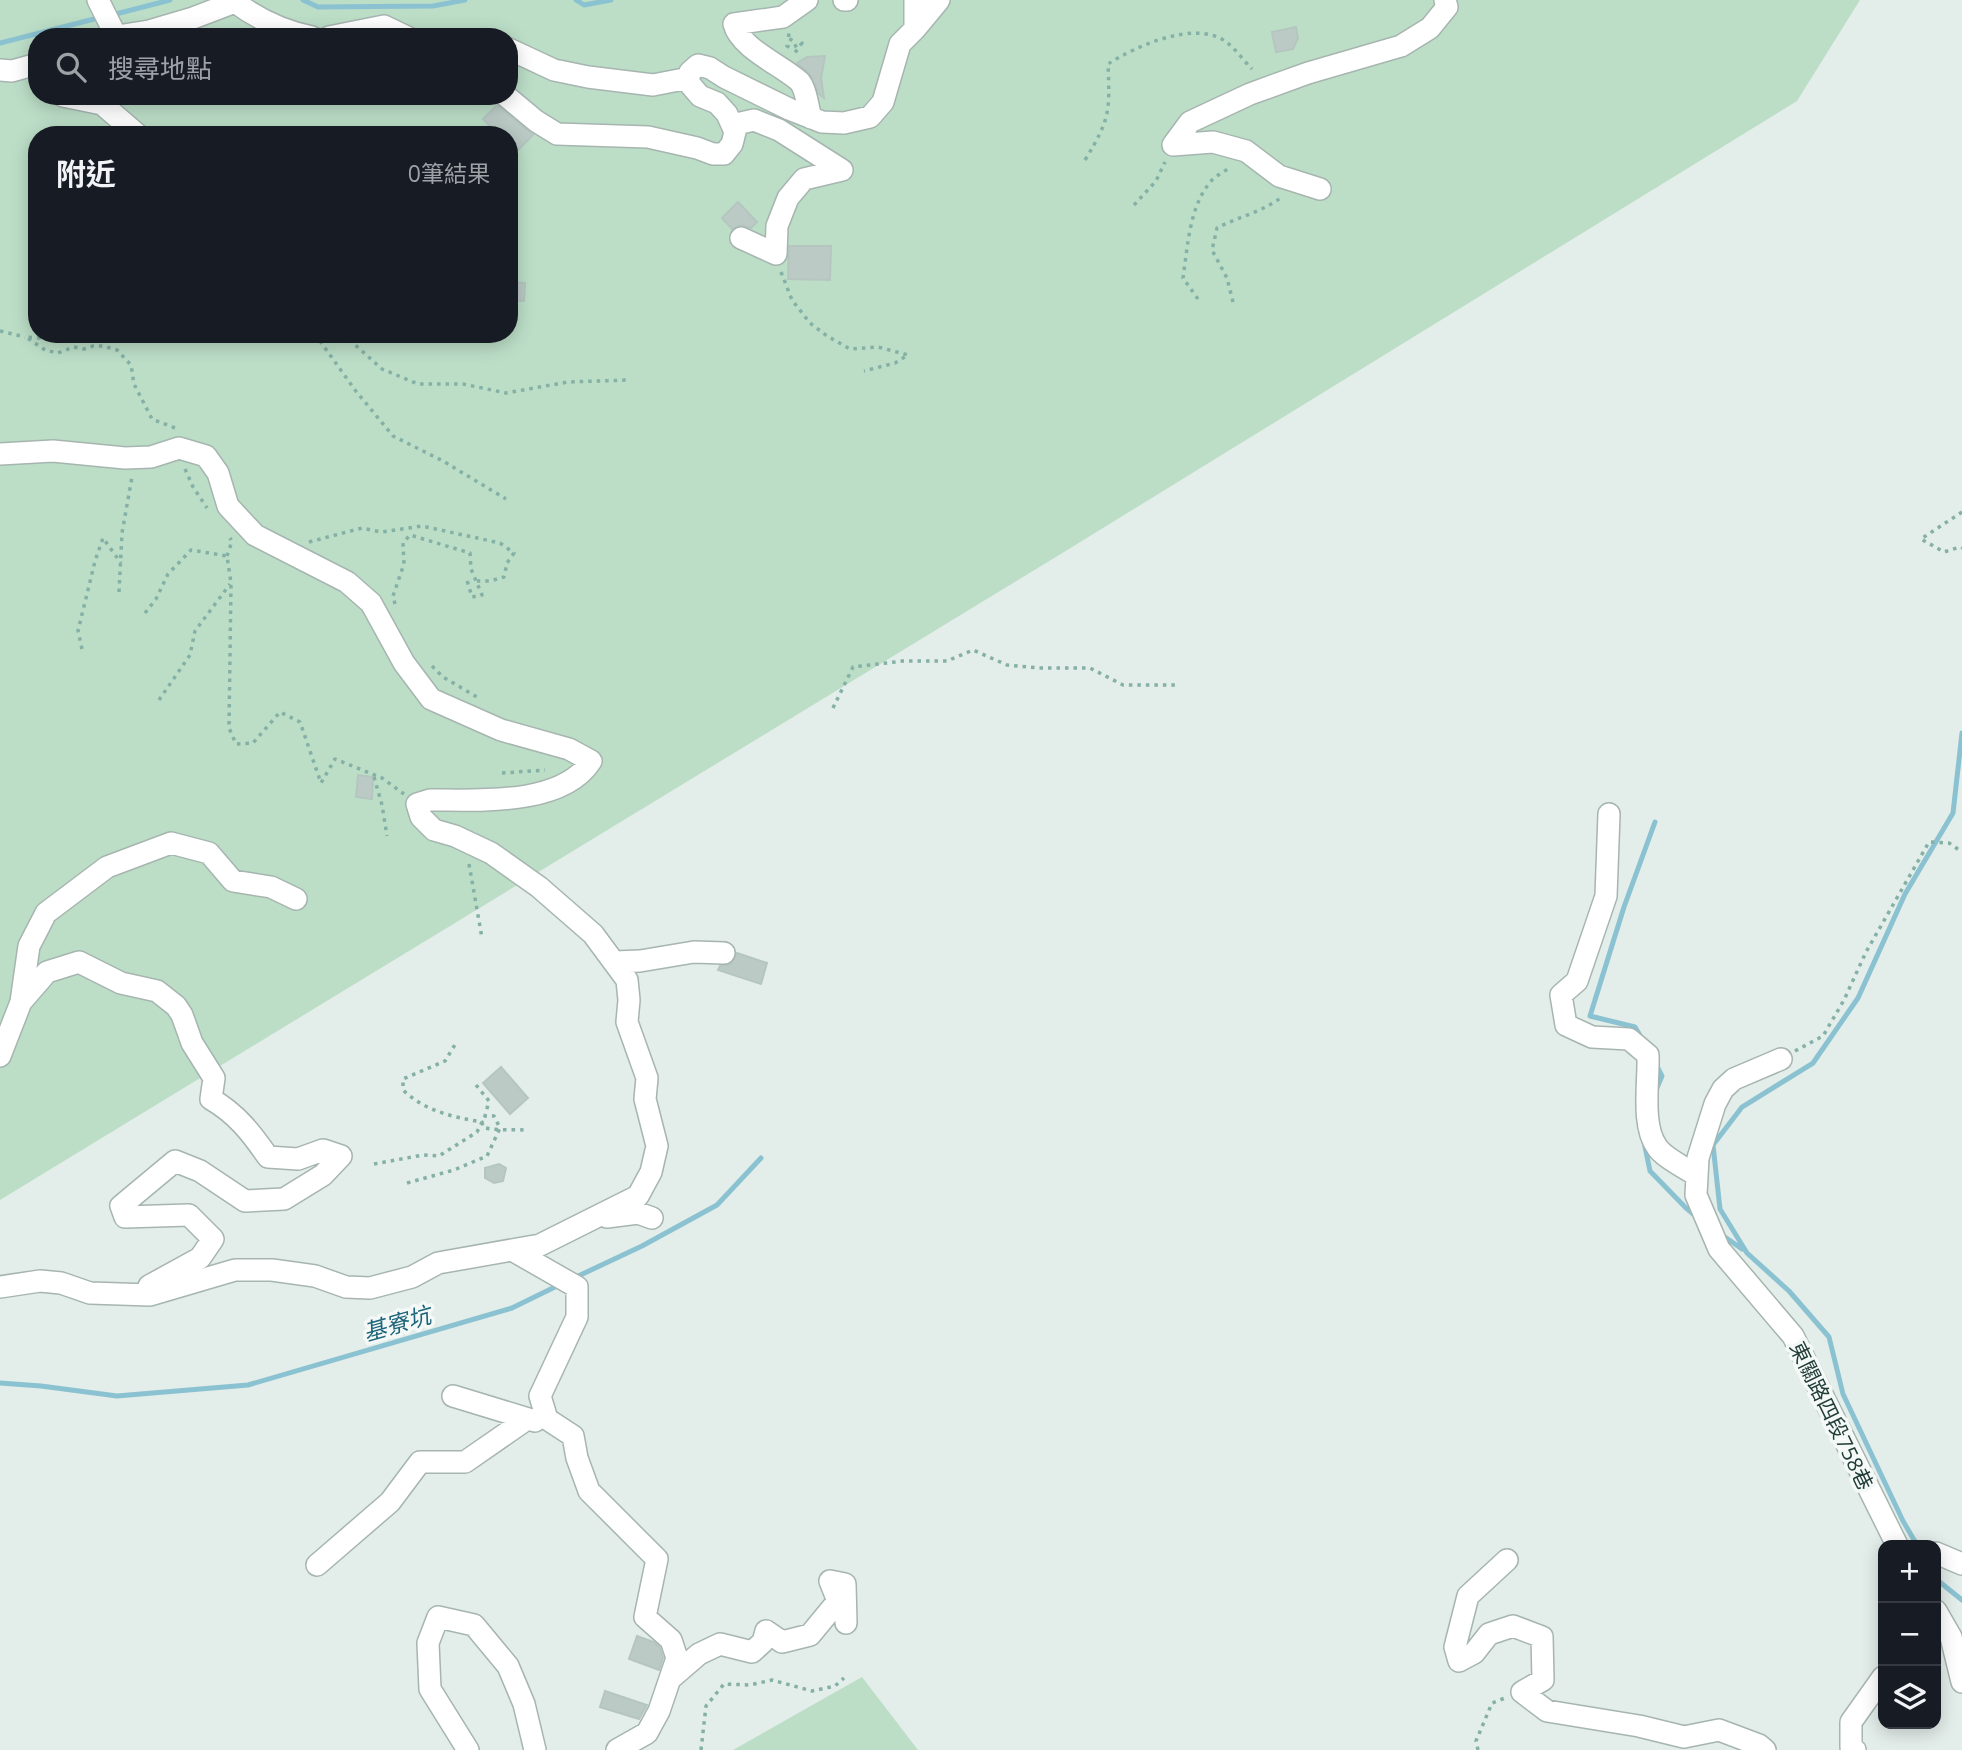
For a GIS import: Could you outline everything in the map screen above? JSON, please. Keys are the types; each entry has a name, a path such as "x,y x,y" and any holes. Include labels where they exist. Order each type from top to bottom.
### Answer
{"street":[{"path":"98,0 110,28"},
{"path":"807,0 783,17 734,24 736,32 746,42 801,83 811,118"},
{"path":"915,0 915,29"},
{"path":"517,105 557,134 649,137 697,148 713,155 724,154 732,144 735,132 727,114 717,103 701,96 688,82 690,72 698,65 710,68 822,122 844,122 870,117 883,102 900,44 939,0"},
{"path":"1173,145 1190,122 1250,94 1307,73 1401,46 1430,28 1447,7 1445,0"},
{"path":"159,28 235,1 279,28"},
{"path":"518,53 554,70 588,77 653,85 689,78"},
{"path":"0,70 12,71 28,67"},
{"path":"103,105 128,126"},
{"path":"732,125 754,120 779,130 842,170 804,179 788,198 777,226 776,254 741,238"},
{"path":"1173,145 1213,142 1246,151 1279,176 1320,189"},
{"path":"0,454 53,451 135,458 151,457 179,447 206,456 218,473 228,506 255,535 347,582 371,603 404,663 431,699 501,730 569,749 591,761 583,773 526,797 430,800 417,804 421,817 434,830 455,836 491,853 540,887 593,934 615,962 627,980 627,1022 647,1077 645,1099 657,1146 651,1172 638,1196 540,1245 438,1263 412,1277 370,1288 346,1287 315,1276 272,1270 235,1270 150,1295 90,1293 61,1283 40,1282 0,1287"},
{"path":"1609,814 1605,896 1577,981 1561,995 1566,1024 1592,1037 1629,1039 1648,1055 1646,1118 1657,1148 1697,1176"},
{"path":"0,1056 21,1002 29,946 46,913 107,867 171,843 209,853 233,881 271,887 296,899"},
{"path":"615,962 640,961 694,952 723,953"},
{"path":"21,1002 47,972 79,962 121,984 157,992 176,1006 182,1015 192,1043 214,1078 211,1099 228,1109 250,1130 268,1157 298,1159 323,1150 341,1156 323,1175 284,1199 245,1201 200,1171 175,1161 121,1206 125,1217 189,1215 213,1239 200,1258 131,1295"},
{"name":"東關路四段758巷","path":"1781,1059 1734,1079 1723,1088 1715,1104 1698,1158 1696,1195 1719,1249 1793,1336 1895,1540"},
{"path":"593,1218 638,1213 652,1219"},
{"path":"512,1250 578,1287 577,1317 540,1396 547,1419 573,1436 577,1458 589,1490 657,1559 645,1616 671,1640 677,1658 659,1711 647,1733 617,1750"},
{"path":"453,1396 564,1430"},
{"path":"317,1565 390,1502 420,1462 465,1462 527,1419"},
{"path":"1941,1555 1962,1564"},
{"path":"1507,1560 1468,1596 1455,1647 1459,1661 1474,1653 1489,1634 1513,1626 1542,1637 1542,1680 1522,1692 1547,1711 1639,1726 1684,1737 1719,1730 1759,1745 1765,1750"},
{"path":"670,1679 699,1654 720,1644 752,1652 763,1642 766,1631 782,1642 810,1635 838,1601 830,1581 845,1584 846,1623"},
{"path":"468,1750 430,1689 428,1643 438,1617 474,1625 508,1666 524,1704 535,1750"},
{"path":"1941,1620 1951,1637 1962,1682"},
{"path":"1855,1750 1851,1747 1851,1722 1878,1684"}],"path":[{"path":"1085,160 1103,130 1110,105 1108,64 1133,48 1171,37 1204,33 1225,41 1252,69"},
{"path":"781,34 793,36 787,47 802,43 788,60 796,79"},
{"path":"1134,205 1156,181 1173,145"},
{"path":"1198,299 1183,278 1189,229 1201,197 1213,180 1253,156"},
{"path":"1233,302 1227,278 1212,250 1217,228 1235,218 1268,207 1288,193"},
{"path":"776,254 792,300 810,323 850,349 878,347 908,355 895,363 864,371"},
{"path":"0,331 26,337"},
{"path":"35,343 45,350 58,353 74,347 84,349 93,346 117,350 131,365 134,384 152,419 176,428 179,447"},
{"path":"321,343 393,436 443,461 506,499"},
{"path":"352,343 382,369 418,384 463,384 506,393 568,382 629,380"},
{"path":"119,593 122,533 135,458"},
{"path":"1962,512 1921,539 1944,552 1962,548"},
{"path":"287,550 362,528 381,532 422,526 500,543 514,553 507,563 504,577 477,581"},
{"path":"396,608 393,596 404,564 402,543 410,535 470,554 471,569 482,595 472,597 466,578"},
{"path":"82,649 78,631 103,538 121,563"},
{"path":"145,613 156,599 168,574 191,550 227,556 231,583 229,728 236,744 253,743 281,712 300,722 321,783 335,759 373,777 382,778 417,804"},
{"path":"159,700 190,655 195,631 231,583"},
{"path":"833,708 853,667 903,661 947,661 973,650 1007,665 1090,668 1123,685 1175,685"},
{"path":"426,660 443,677 469,690 484,703"},
{"path":"373,777 382,805 387,836"},
{"path":"1781,1059 1823,1036 1844,1000 1866,951 1929,842 1949,843 1962,852"},
{"path":"472,844 470,875 482,938"},
{"path":"456,1043 445,1061 403,1079 403,1090 416,1102 449,1117 482,1122"},
{"path":"374,1164 423,1155 439,1156 477,1132 489,1101 476,1085"},
{"path":"485,1116 494,1116 500,1128"},
{"path":"482,1122 483,1127 490,1130 524,1130"},
{"path":"407,1183 454,1170 487,1156 500,1128"},
{"path":"701,1750 706,1706 724,1684 750,1685 772,1680 812,1691 835,1686 844,1678"},
{"path":"1478,1750 1476,1741 1492,1703 1522,1692"}],"green space":[{"path":"0,0 1860,0 1797,101 1064,552 0,1200"},
{"path":"862,1677 918,1750 733,1750"}],"building":[{"path":"1296,27 1298,38 1293,49 1276,52 1272,32"},
{"path":"825,56 821,78 824,98 819,94 809,73 797,63 807,57"},
{"path":"497,105 533,135 518,150 518,126 490,126 483,119"},
{"path":"738,202 757,222 751,228 740,225 732,229 722,218"},
{"path":"789,246 831,246 830,280 788,279"},
{"path":"518,283 525,283 524,301 518,301"},
{"path":"358,775 373,777 372,799 356,797"},
{"path":"737,953 767,963 761,984 718,970 720,966 731,964"},
{"path":"501,1067 528,1098 510,1114 483,1083"},
{"path":"499,1164 506,1168 503,1181 494,1183 485,1178 485,1168"},
{"path":"637,1636 654,1642 660,1648 663,1658 659,1670 629,1659"},
{"path":"605,1691 647,1705 639,1719 600,1707"}],"waterway":[{"path":"112,15 170,0"},
{"path":"303,0 318,7 433,6 465,0"},
{"path":"576,0 584,5 611,0"},
{"path":"59,28 102,17"},
{"path":"0,43 28,36"},
{"path":"1914,1540 1843,1394 1829,1337 1789,1291 1747,1253 1720,1209 1713,1145 1742,1107 1813,1063 1858,998 1905,894 1953,813 1962,733"},
{"path":"1641,1037 1635,1027 1590,1016 1624,907 1655,822"},
{"path":"1656,1064 1662,1076 1656,1090"},
{"path":"1644,1142 1650,1171 1697,1217"},
{"name":"基寮坑","path":"574,1278 642,1246 717,1205 761,1158"},
{"path":"1722,1235 1742,1249"},
{"name":"基寮坑","path":"0,1383 117,1396 248,1385 512,1308 559,1285"},
{"path":"1941,1583 1962,1600"}]}
